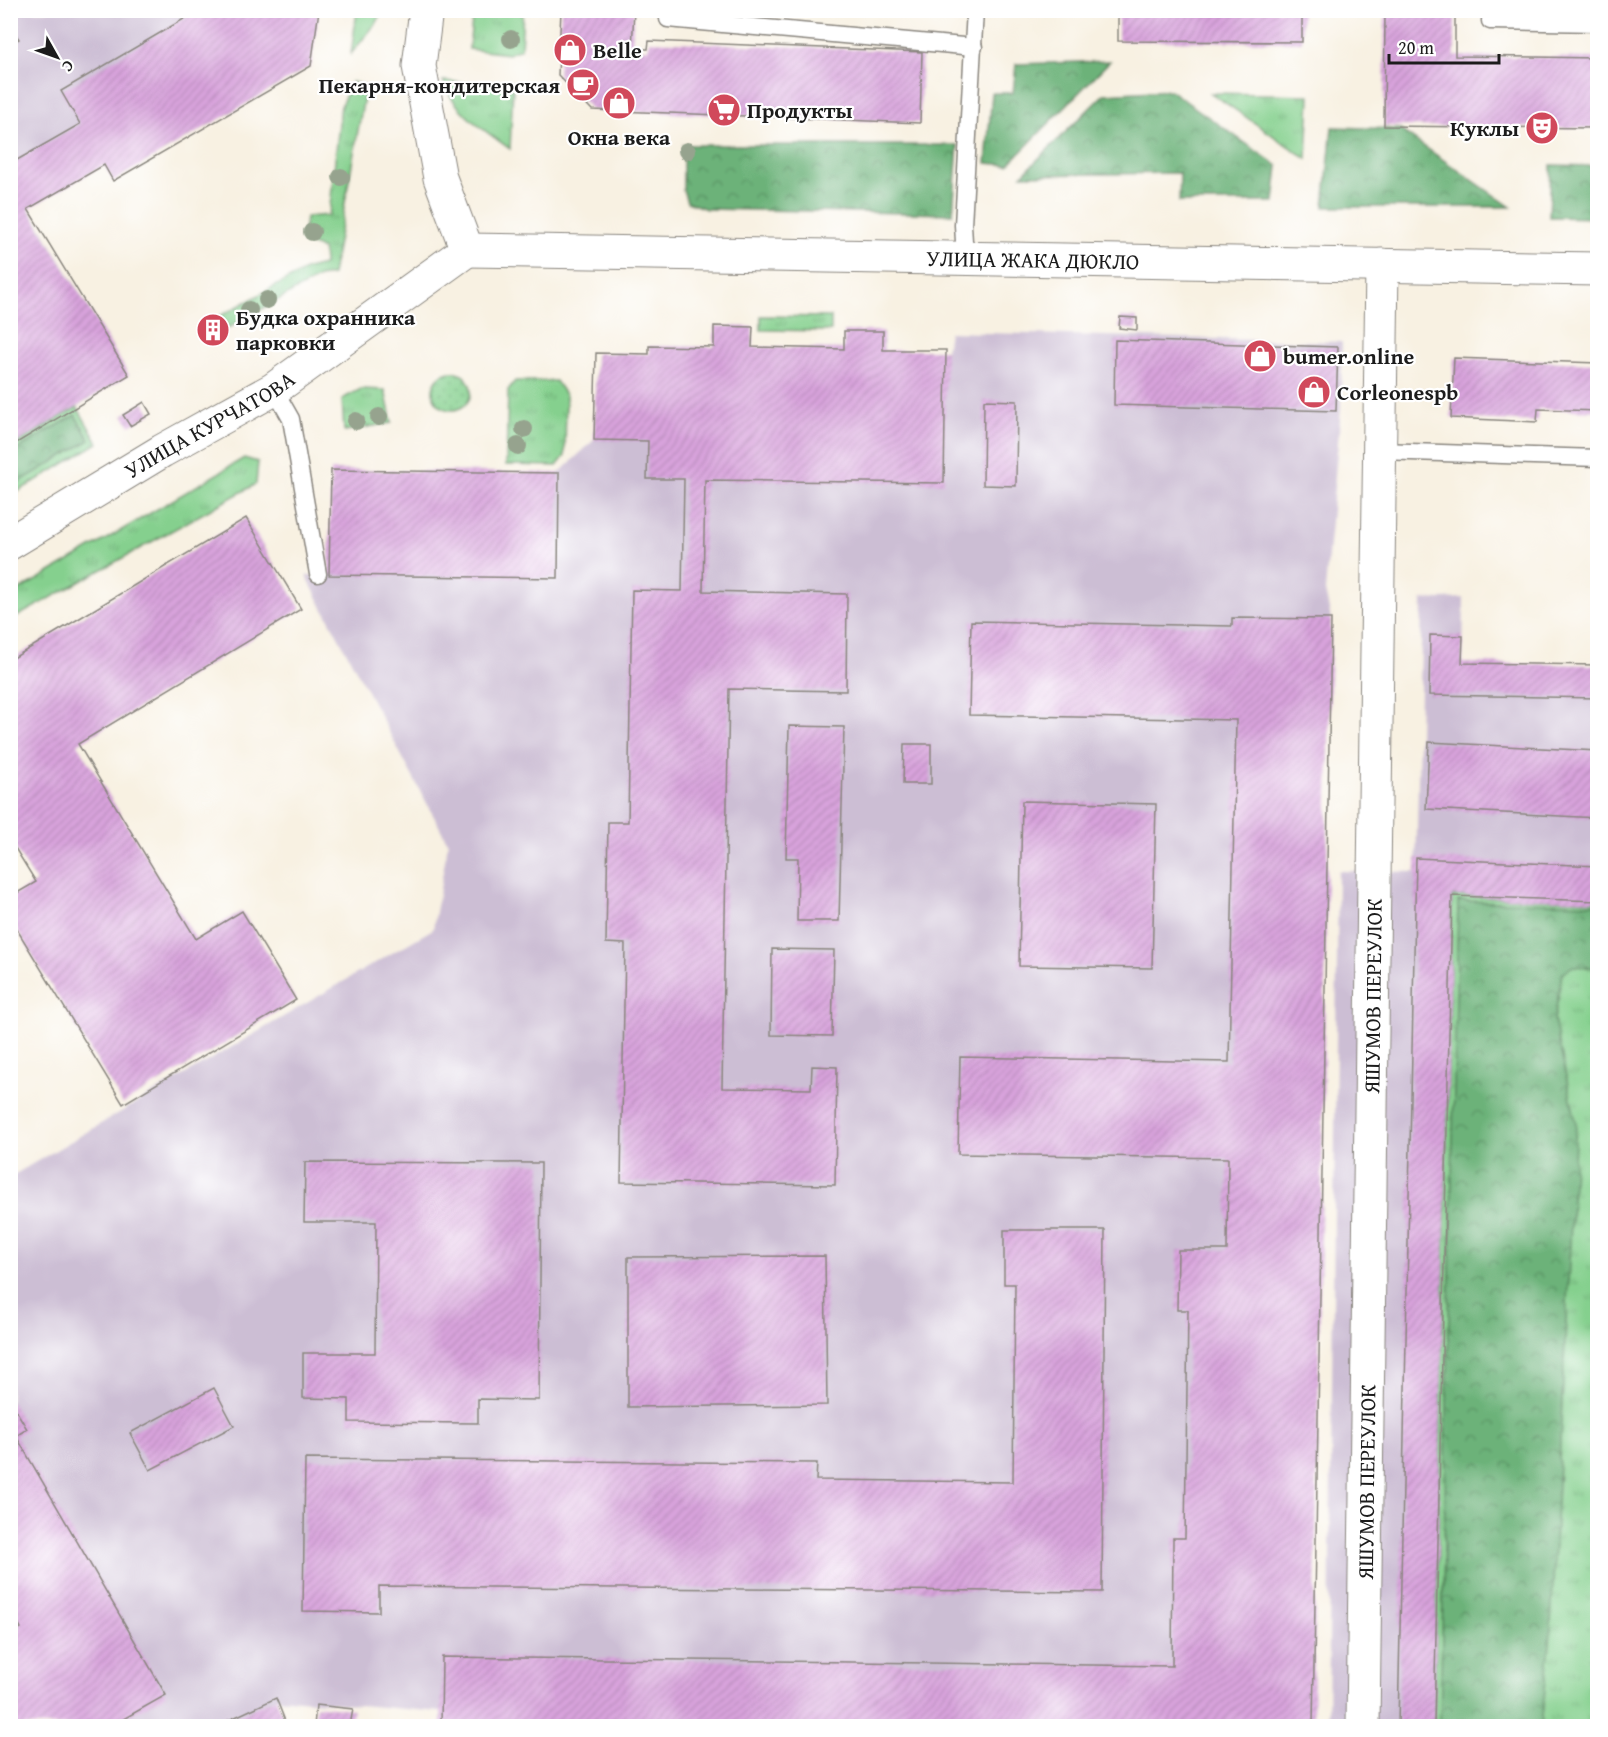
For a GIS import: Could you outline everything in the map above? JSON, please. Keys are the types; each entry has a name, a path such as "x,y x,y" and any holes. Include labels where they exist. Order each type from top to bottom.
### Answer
{"street":[{"path":"426,10 419,66 440,178 466,250"},
{"name":"УЛИЦА ЖАКА ДЮКЛО","path":"466,250 1598,269"},
{"name":"УЛИЦА КУРЧАТОВА","path":"10,543 162,451 274,389 466,250"},
{"name":"ЯШУМОВ ПЕРЕУЛОК","path":"1363,1726 1382,265"}],"lane":[{"path":"668,10 668,19 974,47"},
{"path":"964,258 963,225 975,10"},
{"path":"1491,10 1490,21 1598,23"},
{"path":"274,389 291,419 318,574"},
{"path":"1380,451 1598,458"}],"shaded area":[{"path":"11,11 319,11 311,66 113,181 104,165 29,208 129,375 11,447"},
{"path":"714,326 753,327 753,347 843,349 844,331 883,331 884,350 946,350 949,332 1342,342 1341,407 1325,591 1331,619 1313,1726 441,1726 441,1712 276,1698 216,1726 11,1726 10,1177 433,929 448,843 306,576 329,575 331,470 559,473 594,440 596,353 649,354 649,346 714,347"},
{"path":"1464,598 1463,663 1597,665 1597,901 1452,896 1434,1726 1328,1726 1338,871 1416,872 1422,600"}],"green space":[{"path":"357,11 380,11 378,21 351,54"},
{"path":"473,11 523,11 521,49 508,54 469,49"},
{"path":"1110,61 1008,165 986,163 992,93 1013,93 1016,64"},
{"path":"443,81 513,87 510,149 462,111"},
{"path":"352,82 366,86 332,275 319,277 223,331 216,318 307,269 324,265 323,249 303,242 306,217 329,215 341,105"},
{"path":"1170,90 1278,166 1274,202 1179,202 1180,173 1022,175 1104,94"},
{"path":"1211,93 1310,95 1307,159"},
{"path":"1332,127 1399,129 1511,207 1324,207"},
{"path":"683,145 958,145 953,214 706,209 687,202 683,190"},
{"path":"1551,165 1597,166 1597,218 1549,217"},
{"path":"761,316 831,317 831,331 761,330"},
{"path":"452,372 466,377 471,391 466,405 452,410 438,405 433,391 438,377"},
{"path":"515,381 556,381 566,396 565,456 557,466 506,465 508,390"},
{"path":"361,389 385,390 392,423 344,431 342,399"},
{"path":"77,407 98,443 11,496 11,447"},
{"path":"75,415 90,440 11,487 11,453"},
{"path":"244,458 258,462 256,484 11,620 11,595"},
{"path":"1452,896 1597,901 1597,1726 1434,1726"},
{"path":"1458,901 1597,904 1597,968 1573,966 1562,974 1554,1020 1576,1122 1550,1644 1541,1726 1440,1726"}],"building":[{"path":"199,10 319,10 311,66 113,181 104,165 28,209 129,375 10,447 10,164 80,124 61,91"},
{"path":"561,10 634,10 632,49 648,49 649,41 922,52 920,123 592,110 558,75"},
{"path":"1118,10 1302,10 1302,42 1118,41"},
{"path":"1385,10 1455,10 1455,56 1598,58 1598,128 1384,126"},
{"path":"10,26 19,39 10,44"},
{"path":"1120,317 1137,318 1137,330 1119,328"},
{"name":"Будка охранника парковки","path":"214,322 220,333 212,338 206,328"},
{"path":"714,326 753,327 752,347 844,349 844,331 883,331 883,350 946,350 944,483 705,480 703,591 847,594 846,691 729,689 722,1088 811,1089 812,1066 837,1067 835,1185 621,1182 625,944 606,943 608,822 628,822 632,590 682,591 684,479 647,479 648,441 594,440 596,353 649,354 649,346 714,347"},
{"path":"1115,340 1338,347 1336,411 1114,405"},
{"path":"1454,358 1598,363 1598,411 1538,409 1537,422 1451,418"},
{"path":"984,400 1017,401 1016,486 983,485"},
{"path":"144,402 151,414 130,426 123,415"},
{"path":"331,470 559,473 558,578 329,575"},
{"path":"246,518 301,609 78,744 196,939 242,911 296,1000 123,1104 10,918 10,897 36,882 10,840 10,660"},
{"path":"1232,618 1331,619 1313,1726 441,1726 442,1657 1172,1666 1173,1538 1185,1538 1188,1310 1177,1310 1178,1250 1227,1250 1228,1158 958,1154 960,1057 1229,1062 1236,720 969,715 971,621 1232,626"},
{"path":"1430,635 1463,636 1462,663 1598,665 1598,698 1429,695"},
{"path":"789,726 844,727 839,921 797,921 798,858 786,858"},
{"path":"1429,742 1598,751 1598,818 1426,809"},
{"path":"904,744 931,744 931,784 903,784"},
{"path":"1022,801 1156,804 1152,968 1019,966"},
{"path":"1416,858 1598,866 1598,901 1452,896 1434,1726 1398,1726"},
{"path":"772,949 834,950 832,1036 771,1035"},
{"path":"305,1162 541,1163 539,1400 478,1399 478,1423 349,1422 349,1399 303,1398 303,1353 375,1353 376,1222 304,1222"},
{"path":"1004,1230 1105,1230 1102,1592 379,1586 379,1612 303,1611 305,1459 817,1463 816,1480 1013,1482 1015,1284 1004,1284"},
{"path":"825,1256 827,1405 628,1407 628,1257"},
{"path":"214,1388 234,1426 150,1470 130,1433"},
{"path":"10,1400 27,1429 16,1436 166,1695 111,1726 10,1726 10,1634 21,1628 10,1609"},
{"path":"276,1698 287,1726 216,1726"},
{"path":"316,1705 353,1709 350,1726 314,1726"}],"place":[{"name":"Belle","path":"570,50"},
{"name":"Пекарня-кондитерская","path":"583,85"},
{"name":"Окна века","path":"619,103"},
{"name":"Продукты","path":"724,110"},
{"name":"Куклы","path":"1542,128"},
{"name":"Будка охранника парковки","path":"213,330"},
{"name":"bumer.online","path":"1260,356"},
{"name":"Corleonespb","path":"1314,392"}]}
